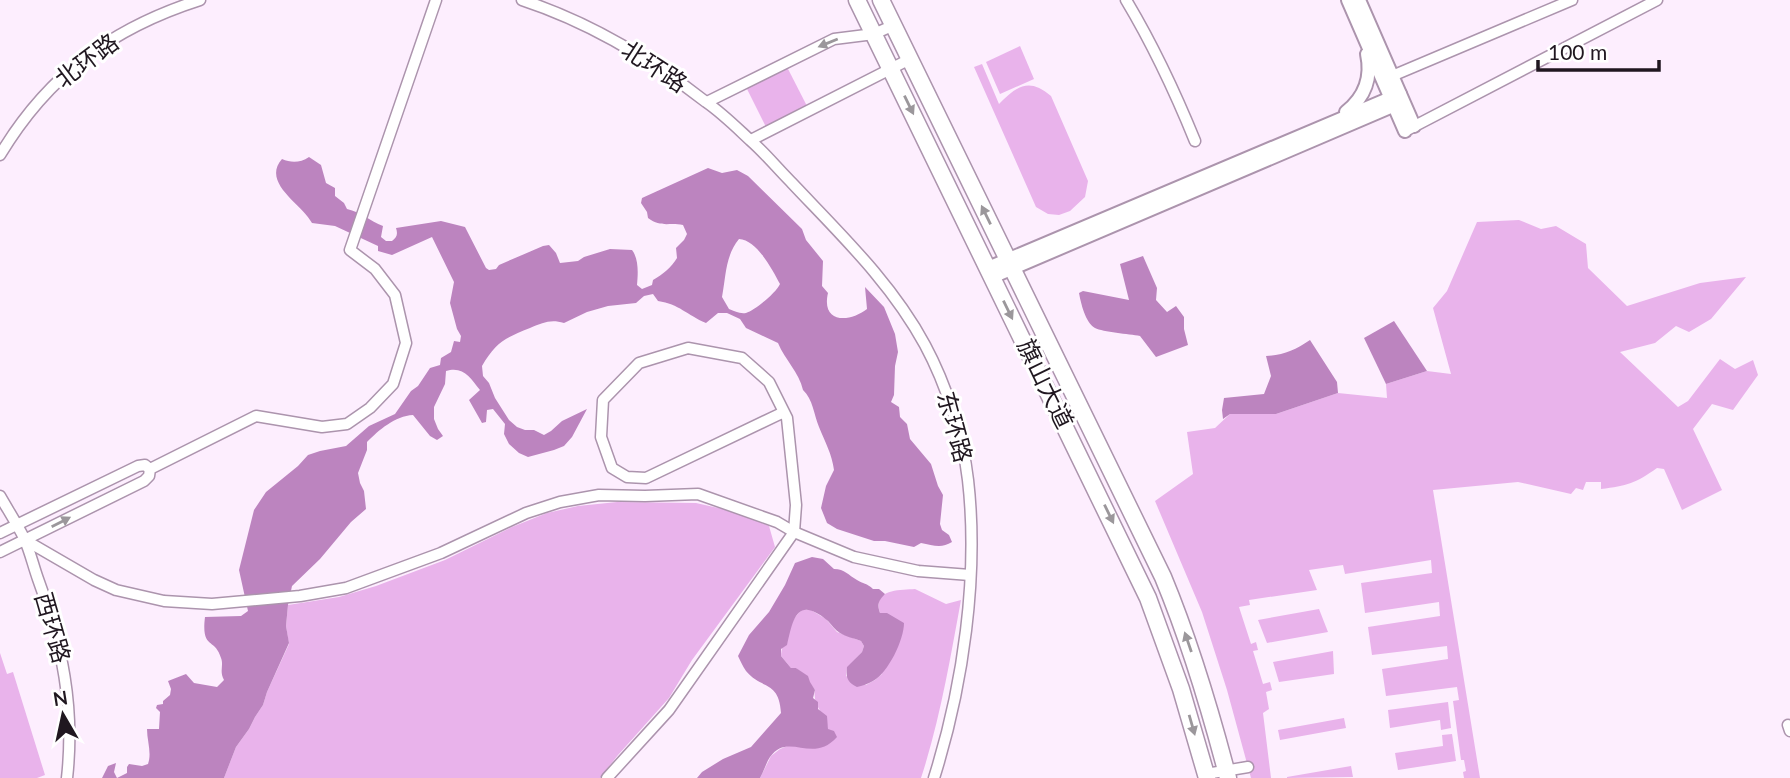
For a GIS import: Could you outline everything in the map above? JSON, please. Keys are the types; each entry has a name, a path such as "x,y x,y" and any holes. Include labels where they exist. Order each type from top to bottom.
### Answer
{"highway":[{"name":"旗山大道","path":"858,0 1148,598 1181,689 1206,776"},
{"name":"旗山大道","path":"881,0 1163,577 1201,683 1227,774"}],"street":[{"name":"北环路","path":"0,155 28,113 52,86 79,62 119,34 200,0"},
{"path":"150,469 256,416 321,427 346,424 370,408 393,384 407,343 395,295 376,269 350,250 436,0"},
{"name":"北环路","path":"522,0 603,34 707,102 751,140"},
{"path":"1126,0 1169,79 1195,141"},
{"path":"1348,0 1410,129 1657,0"},
{"path":"1359,0 1392,76 1397,99"},
{"path":"1392,76 1572,0"},
{"path":"707,102 834,39 874,34 894,25"},
{"path":"1331,122 1358,101 1368,80 1368,58 1360,27"},
{"path":"751,140 910,59"},
{"path":"990,273 1331,122 1397,99"},
{"path":"1010,264 1397,99"},
{"name":"东环路","path":"751,140 862,257 897,301 925,344 942,380 958,433 968,478 972,531 968,608 961,672 934,778"},
{"path":"607,778 668,710 794,532 796,505 787,418 784,412 769,383 742,358 688,348 639,363 603,400 601,438 612,468 627,477 646,478 784,412"},
{"path":"0,533 138,466 145,465 150,469"},
{"path":"0,552 144,481 149,476 150,469"},
{"path":"25,540 116,590 164,601 212,604 300,596 346,588 441,553 526,513 560,502 599,495 698,494 777,522 854,557 918,571 970,575"},
{"path":"0,496 16,525"},
{"name":"西环路","path":"16,525 25,540 49,609 61,655 68,702 67,778"},
{"path":"1206,776 1227,774 1248,767"}],"shaded area":[{"path":"1020,46 1034,79 1000,94 986,62"},
{"path":"982,64 999,104 1012,92 1030,85 1051,96 1088,181 1085,197 1070,211 1059,215 1048,214 1036,207 974,67"},
{"path":"787,67 808,108 767,129 746,87"},
{"path":"309,157 321,165 326,183 335,188 335,196 347,209 383,226 381,237 386,241 395,238 396,228 441,221 465,227 489,270 549,245 560,263 578,261 610,249 632,250 637,262 637,285 642,289 652,285 653,280 672,265 677,258 676,248 687,234 683,225 661,224 648,218 641,203 642,198 708,168 722,173 737,170 748,176 802,229 806,240 823,261 822,286 828,293 827,303 833,315 838,318 852,317 867,309 865,287 884,307 895,334 898,352 891,402 899,407 900,417 907,424 910,439 931,464 943,495 940,524 952,542 941,546 921,543 914,547 874,541 827,523 821,508 826,486 834,470 811,402 778,343 746,328 740,319 727,313 718,313 706,323 677,307 658,301 653,294 644,296 636,303 608,306 587,312 564,323 543,323 514,335 497,346 482,366 483,376 509,420 525,430 534,430 544,435 562,421 587,409 572,437 564,446 554,450 528,457 519,453 509,444 504,434 505,424 493,409 487,410 486,422 482,423 469,400 480,390 466,374 452,370 446,371 445,384 434,407 434,419 443,436 437,440 430,436 413,415 382,428 367,442 367,450 358,473 366,509 292,586 286,626 289,643 263,705 236,747 224,778 117,778 127,773 129,764 148,764 147,729 159,729 160,712 156,708 170,695 168,681 186,674 194,683 217,687 224,680 222,661 205,634 205,617 241,616 248,611 239,570 254,510 266,492 308,455 346,446 369,426 395,414 430,368 440,365 441,358 451,352 454,341 460,342 461,336 450,303 454,282 432,237 392,255 378,251 378,246 335,226 312,223 280,185 276,176 282,159 296,162","holes":["739,239 746,241 763,256 780,284 765,301 744,313 729,309 722,297 731,252"]},
{"path":"1519,220 1541,229 1556,226 1586,244 1588,268 1627,306 1700,283 1746,277 1711,319 1689,332 1676,326 1655,343 1620,352 1678,407 1688,401 1720,359 1735,369 1753,360 1758,375 1733,410 1712,404 1693,429 1722,490 1682,510 1664,469 1657,468 1618,487 1601,489 1601,482 1586,482 1583,490 1576,488 1571,494 1518,482 1433,490 1480,778 1464,778 1463,772 1466,771 1464,760 1461,760 1453,701 1459,700 1457,687 1386,696 1382,669 1448,659 1447,646 1372,655 1368,627 1440,616 1439,602 1365,613 1361,583 1432,573 1431,560 1345,574 1343,565 1309,570 1317,590 1249,600 1250,605 1239,607 1251,644 1256,642 1258,650 1253,651 1263,684 1270,682 1272,690 1266,692 1269,709 1263,713 1271,778 1251,778 1202,612 1155,501 1193,474 1187,432 1215,428 1230,414 1276,414 1338,393 1387,398 1386,384 1427,371 1451,374 1433,308 1447,291 1477,222"},
{"path":"1143,256 1157,288 1156,300 1167,312 1176,306 1184,317 1188,345 1156,357 1140,336 1095,328 1084,312 1079,293 1083,291 1129,300 1120,264"},
{"path":"1394,321 1427,371 1386,384 1364,338"},
{"path":"1310,340 1337,382 1338,393 1276,414 1230,414 1223,419 1224,398 1264,394 1271,376 1266,356 1289,351"},
{"path":"617,502 696,503 736,512 769,526 775,547 692,660 669,698 600,778 224,778 236,747 263,705 289,644 286,626 288,605 339,597 376,586 445,560 547,513 578,506"},
{"path":"812,557 823,559 834,569 844,571 885,594 879,603 880,613 887,613 904,623 894,655 879,677 857,687 848,679 847,667 862,652 864,646 861,641 840,633 818,614 803,610 794,619 787,645 781,649 781,656 791,668 796,668 808,676 815,690 813,698 818,702 818,709 827,716 828,729 834,731 837,737 828,745 819,748 785,747 777,750 770,757 760,778 697,778 723,759 751,747 781,713 777,695 752,677 738,656 749,635 769,612 795,563"},
{"path":"915,589 946,604 961,600 939,712 921,778 760,778 771,756 780,749 828,729 815,701 815,690 803,674 796,668 791,668 781,656 788,631 798,614 802,610 811,610 826,619 837,632 861,641 864,646 862,652 847,668 846,676 866,685 882,674 880,599 888,592"},
{"path":"1319,609 1328,632 1267,643 1258,620"},
{"path":"1333,651 1334,674 1279,682 1273,662"},
{"path":"0,653 7,674 13,672 45,775 37,778 0,778"},
{"path":"1448,702 1451,728 1441,730 1440,720 1390,728 1388,710"},
{"path":"1344,718 1346,728 1280,740 1278,730"},
{"path":"1452,734 1456,761 1398,770 1395,753 1443,746 1442,735"},
{"path":"116,763 114,772 117,778 102,778 108,766"},
{"path":"1351,766 1353,777 1287,778 1287,777"}]}
